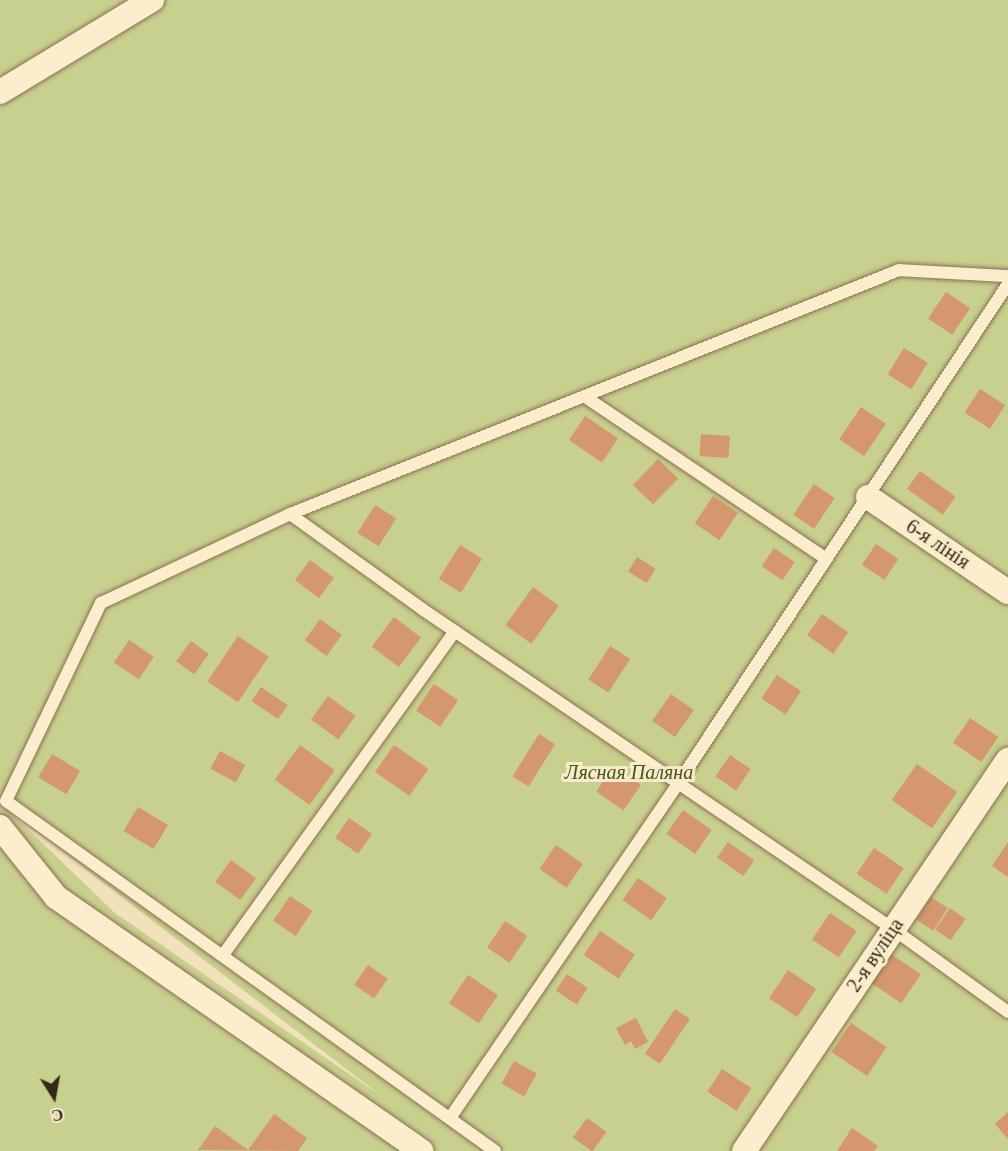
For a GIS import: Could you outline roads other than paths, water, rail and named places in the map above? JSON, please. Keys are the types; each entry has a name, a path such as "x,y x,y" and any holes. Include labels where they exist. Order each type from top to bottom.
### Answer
{"street":[{"path":"0,92 152,0"},
{"name":"6-я лінія","path":"868,497 1008,592"},
{"name":"2-я вуліца","path":"744,1151 1008,760"},
{"path":"0,827 56,897 421,1151"}],"lane":[{"path":"495,1151 6,801 101,603 290,514 587,398 899,270 1008,276"},
{"path":"450,1118 679,782 1008,284"},
{"path":"587,398 825,558"},
{"path":"290,514 455,631 893,929 1008,1012"},
{"path":"223,955 455,631"}],"park label":[{"name":"Лясная Паляна","path":"629,772"}]}
